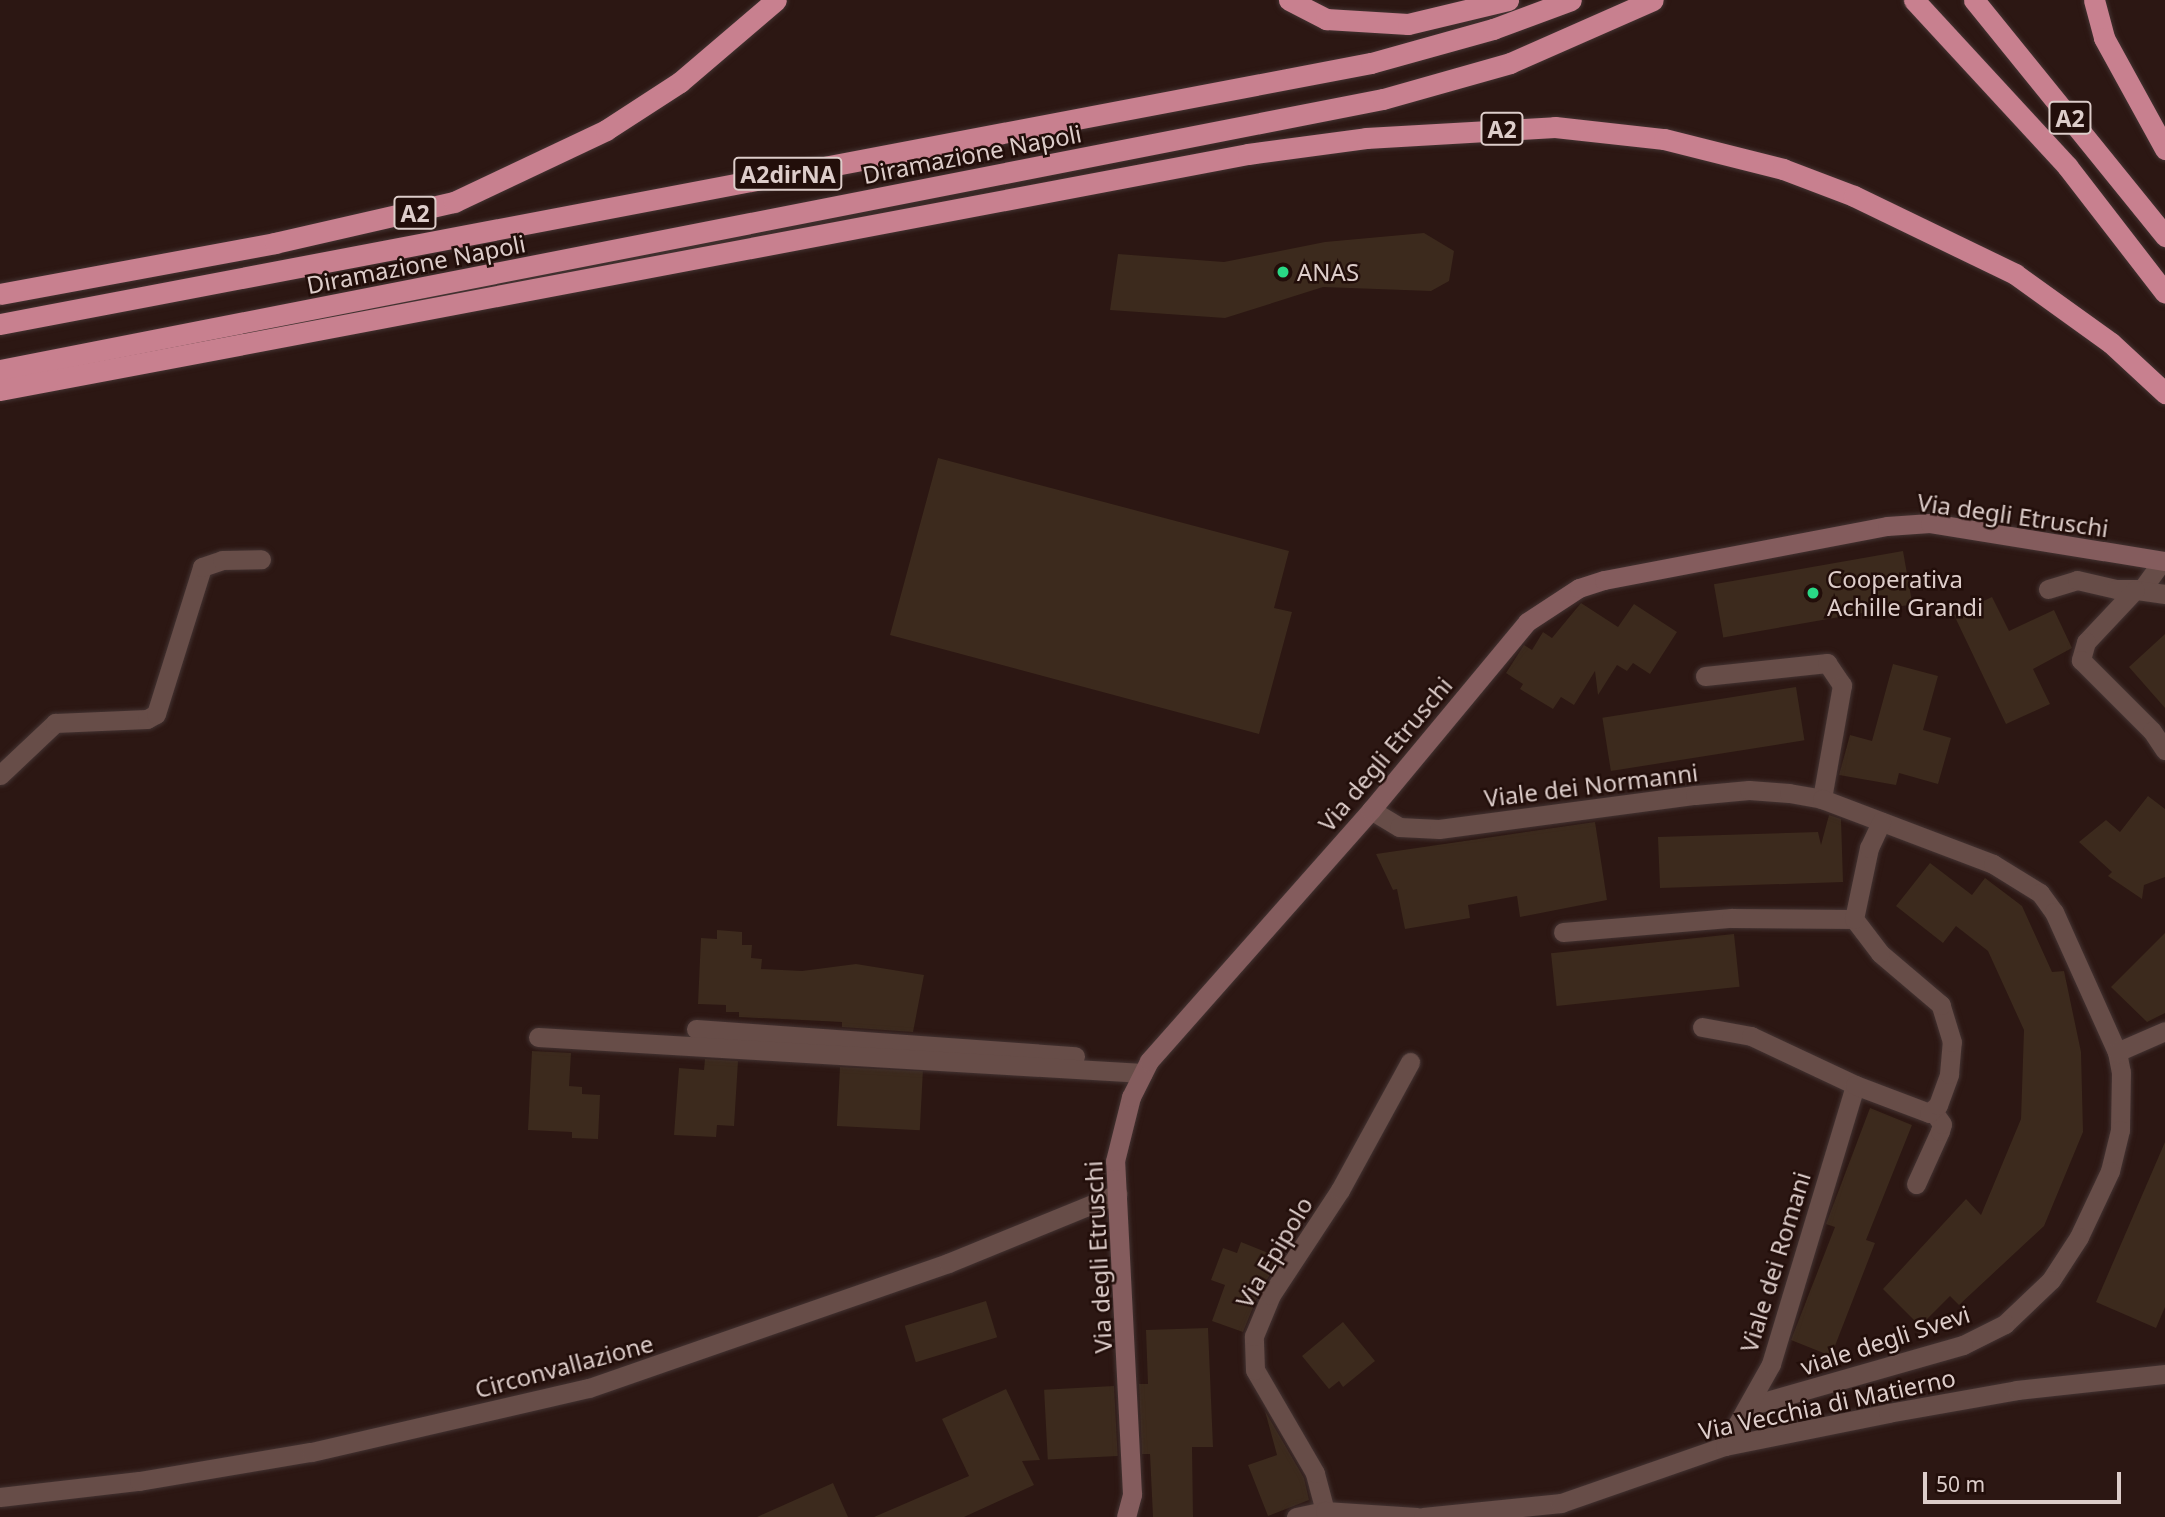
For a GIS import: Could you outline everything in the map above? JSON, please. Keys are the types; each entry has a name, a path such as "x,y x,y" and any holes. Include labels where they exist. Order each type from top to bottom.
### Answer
{"highway":[{"name":"A2","path":"0,294 395,219 466,198 606,130 680,82 776,0"},
{"path":"1289,0 1326,19 1408,24 1508,0"},
{"name":"Diramazione Napoli","path":"0,324 1371,63 1493,29 1571,0"},
{"name":"Diramazione Napoli","path":"0,370 1383,99 1510,63 1653,0"},
{"path":"1915,0 2067,166 2165,293"},
{"name":"A2","path":"1974,0 2165,236"},
{"path":"2094,0 2104,37 2165,149"},
{"name":"A2","path":"0,390 1248,154 1379,136 1555,127 1664,139 1783,169 1854,196 2015,274 2111,343 2165,393"}],"main road":[{"name":"Via degli Etruschi","path":"1126,1517 1132,1494 1115,1161 1120,1133 1146,1067 1371,810 1527,622 1552,603 1605,580 1909,524 1960,527 2163,561"}],"street":[{"path":"0,775 55,723 147,719 156,714 202,567 261,559"},
{"path":"2163,561 2147,586 2135,590 2086,642 2081,660 2152,731 2165,750"},
{"path":"2048,589 2077,580 2165,594"},
{"path":"1705,676 1827,663 1842,685 1822,799"},
{"name":"Viale dei Normanni","path":"1371,810 1399,827 1439,829 1749,790 1822,799 1881,822"},
{"path":"1881,822 1869,848 1854,919 1880,954 1924,988 1946,1017 1952,1055 1933,1111"},
{"name":"viale degli Svevi","path":"1749,1406 1963,1345 2005,1324 2042,1289 2079,1237 2110,1171 2122,1102 2117,1052 2080,964 2040,893 1993,864 1881,822"},
{"path":"1563,932 1731,918 1854,919"},
{"path":"1702,1027 1751,1036 1918,1111 1933,1111"},
{"path":"696,1029 1146,1067"},
{"path":"2117,1052 2165,1031"},
{"path":"538,1037 1146,1067"},
{"name":"Via Epipolo","path":"1325,1511 1315,1473 1255,1370 1254,1336 1272,1294 1340,1190 1410,1062"},
{"name":"Viale dei Romani","path":"1725,1446 1771,1364 1855,1085"},
{"path":"1916,1184 1942,1124 1933,1111"},
{"name":"Circonvallazione","path":"0,1497 139,1481 312,1452 589,1388 948,1263 1117,1194"},
{"name":"Via Vecchia di Matierno","path":"1423,1517 1561,1503 1725,1446 2004,1392 2165,1374"},
{"path":"1296,1517 1325,1511 1418,1517"}],"building":[{"name":"ANAS","path":"1424,233 1454,251 1449,281 1431,291 1323,287 1225,318 1110,310 1118,254 1224,262 1325,242"},
{"path":"938,458 1289,551 1274,608 1292,612 1259,734 890,635"},
{"name":"Cooperativa Achille Grandi","path":"1903,551 1912,604 1723,638 1714,584"},
{"path":"1992,597 2009,631 2054,610 2072,648 2033,669 2050,704 2006,724 1954,615"},
{"path":"1581,603 1618,627 1634,604 1677,632 1650,674 1633,663 1627,671 1617,665 1598,695 1595,671 1574,705 1561,697 1553,709 1520,689 1523,684 1506,673 1524,645 1532,650 1543,632 1552,638"},
{"path":"2165,634 2165,708 2129,667"},
{"path":"1893,664 1938,676 1923,730 1951,738 1938,784 1899,773 1896,785 1839,775 1850,735 1872,741"},
{"path":"1796,687 1804,740 1611,771 1602,718"},
{"path":"2148,796 2165,809 2165,877 2144,885 2142,899 2108,876 2112,872 2079,842 2106,820 2120,832"},
{"path":"1829,815 1841,819 1843,882 1660,888 1658,837 1818,832 1821,845"},
{"path":"1595,822 1607,900 1520,917 1517,896 1468,905 1470,918 1405,929 1397,889 1393,890 1376,854"},
{"path":"1930,863 1972,895 1985,878 2022,906 2052,972 2064,971 2081,1052 2083,1132 2044,1226 1959,1305 1950,1296 1920,1326 1883,1289 1966,1199 1981,1215 2021,1119 2024,1030 1988,951 1956,926 1943,943 1896,906"},
{"path":"717,930 742,932 742,945 752,945 751,958 762,959 761,969 802,971 856,964 924,975 913,1032 842,1027 842,1022 739,1017 739,1012 726,1012 726,1005 698,1004 701,938 717,939"},
{"path":"2165,933 2165,1013 2147,1022 2111,987"},
{"path":"1734,934 1740,987 1557,1006 1551,953"},
{"path":"532,1051 571,1053 569,1086 582,1087 582,1094 600,1095 598,1139 572,1138 572,1132 528,1130"},
{"path":"705,1059 738,1061 734,1126 717,1125 716,1137 674,1135 679,1068 704,1070"},
{"path":"840,1067 923,1071 920,1130 837,1126"},
{"path":"1870,1108 1912,1125 1866,1240 1875,1243 1831,1356 1791,1340 1835,1227 1826,1224"},
{"path":"2165,1142 2165,1307 2156,1328 2096,1302"},
{"path":"1241,1242 1281,1258 1260,1290 1243,1332 1212,1321 1225,1285 1211,1280 1223,1248 1237,1253"},
{"path":"986,1301 997,1337 916,1362 905,1326"},
{"path":"1343,1322 1375,1361 1343,1387 1339,1381 1329,1389 1302,1356"},
{"path":"1208,1328 1213,1447 1192,1447 1193,1517 1153,1517 1150,1454 1142,1454 1139,1384 1148,1384 1146,1330"},
{"path":"1114,1386 1118,1456 1048,1460 1044,1390"},
{"path":"1006,1389 1040,1460 1022,1461 1034,1485 964,1517 874,1517 969,1476 942,1419"},
{"path":"1265,1411 1304,1478 1309,1500 1268,1516 1248,1465 1277,1455"},
{"path":"833,1483 848,1517 757,1517"}],"place":[{"name":"ANAS","path":"1283,272"},
{"name":"Cooperativa Achille Grandi","path":"1813,593"}]}
